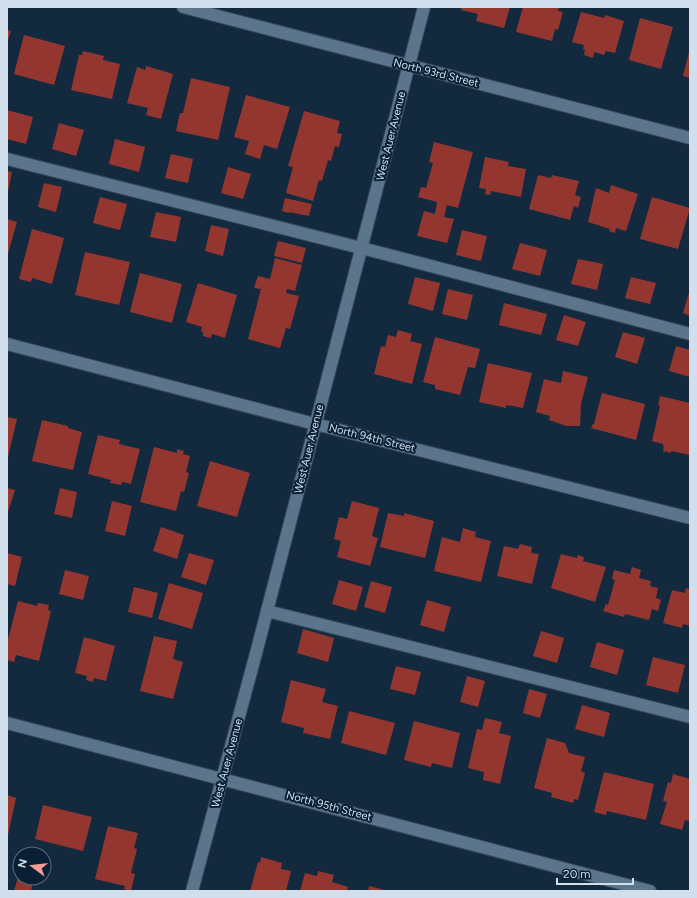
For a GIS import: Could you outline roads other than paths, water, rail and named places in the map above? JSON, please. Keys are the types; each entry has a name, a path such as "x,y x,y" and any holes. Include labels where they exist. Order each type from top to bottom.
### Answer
{"street":[{"name":"North 93rd Street","path":"183,7 690,138"},
{"name":"West Auer Avenue","path":"192,891 267,611 424,7"},
{"path":"7,159 362,248 690,334"},
{"name":"North 94th Street","path":"7,344 315,424 690,518"},
{"path":"267,611 690,717"},
{"name":"North 95th Street","path":"7,723 223,778 650,891"}]}
